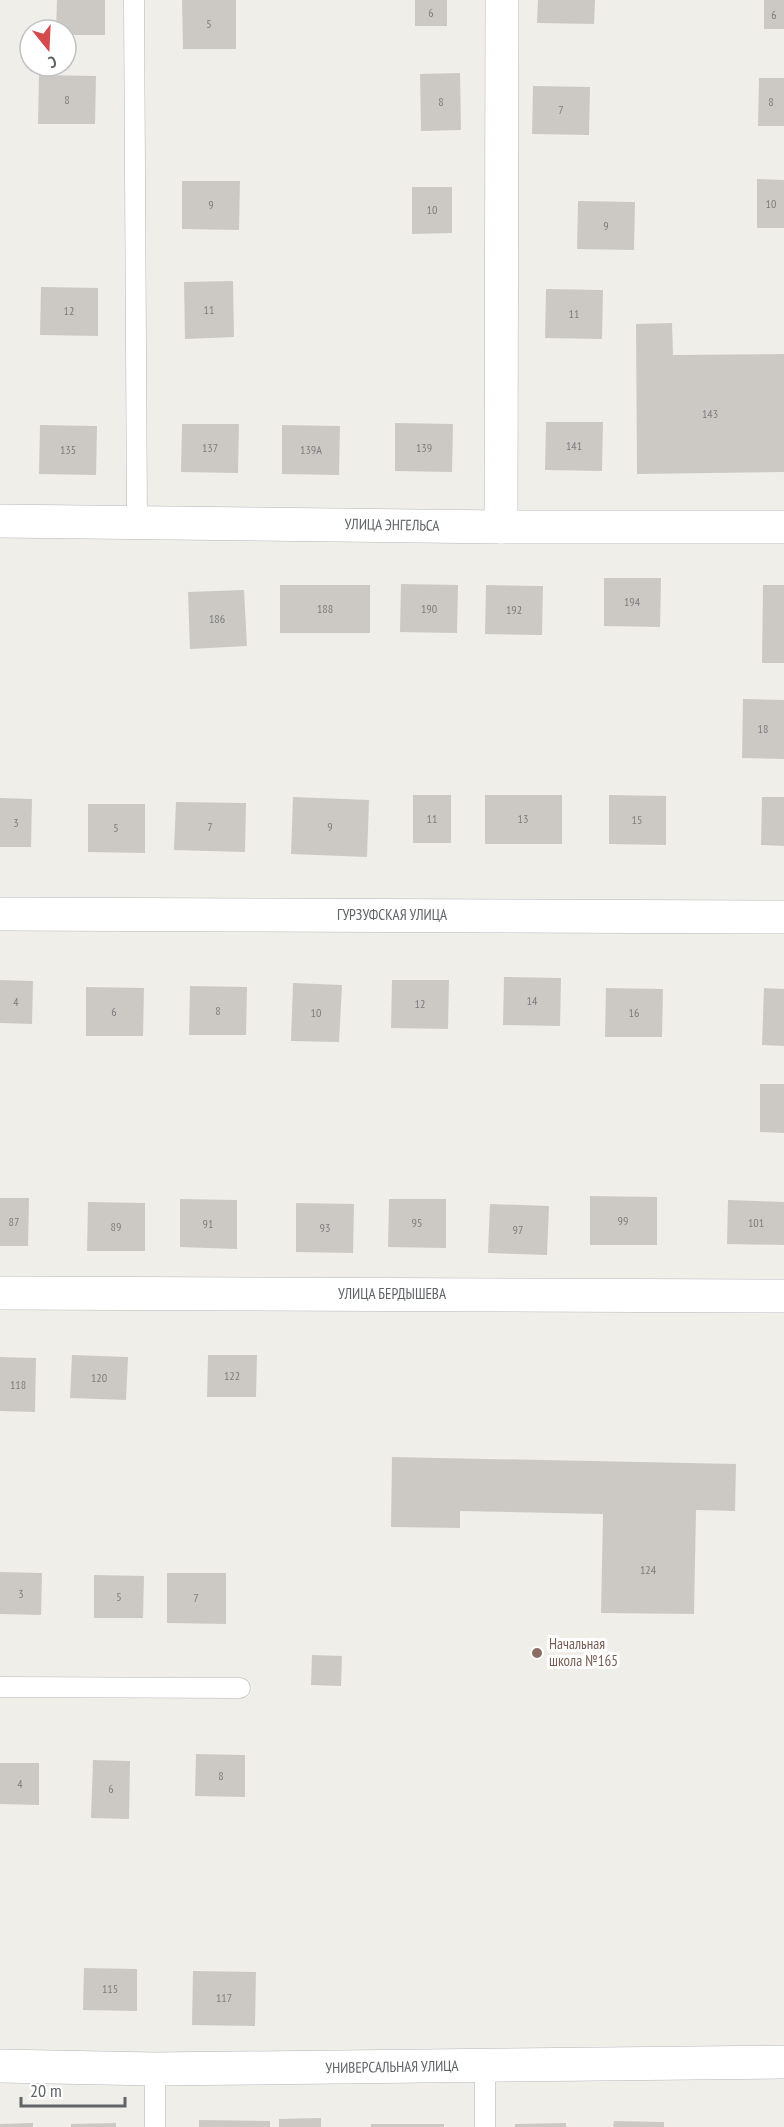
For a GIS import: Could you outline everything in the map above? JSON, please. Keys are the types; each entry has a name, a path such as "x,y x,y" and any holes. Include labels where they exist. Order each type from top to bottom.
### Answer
{"street":[{"path":"501,527 502,0"},
{"name":"УЛИЦА ЭНГЕЛЬСА","path":"0,521 501,527 784,527"},
{"name":"ГУРЗУФСКАЯ УЛИЦА","path":"0,914 784,917"},
{"name":"УЛИЦА БЕРДЫШЕВА","path":"0,1293 784,1296"},
{"name":"УНИВЕРСАЛЬНАЯ УЛИЦА","path":"0,2066 155,2069 784,2062"}],"lane":[{"path":"134,0 137,521"},
{"path":"0,1687 240,1688"},
{"path":"485,2066 485,2127"},
{"path":"155,2069 155,2127"}],"building":[{"path":"57,0 105,0 105,35 78,35 78,18 56,18"},
{"path":"182,0 236,0 236,49 183,49"},
{"path":"415,0 447,0 447,26 415,26"},
{"path":"538,0 595,0 594,24 537,23"},
{"path":"764,0 784,0 784,29 764,29"},
{"path":"460,73 461,130 421,131 420,74"},
{"path":"96,76 95,124 38,124 39,78"},
{"path":"759,78 784,78 784,126 758,126"},
{"path":"533,86 590,87 589,135 532,134"},
{"path":"757,179 784,180 784,228 757,228"},
{"path":"182,181 240,181 239,230 182,229"},
{"path":"412,187 452,187 452,233 412,234"},
{"path":"578,201 635,202 634,250 577,249"},
{"path":"233,281 234,337 185,339 184,282"},
{"path":"41,287 98,288 98,336 40,335"},
{"path":"546,289 603,290 602,339 545,338"},
{"path":"672,323 673,355 784,354 784,472 637,474 636,324"},
{"path":"546,422 603,422 602,471 545,470"},
{"path":"395,423 453,424 452,472 395,471"},
{"path":"182,424 239,424 238,473 181,472"},
{"path":"40,425 97,426 96,475 39,474"},
{"path":"282,425 340,426 339,475 282,474"},
{"path":"604,578 661,578 660,627 604,626"},
{"path":"401,584 458,585 457,633 400,632"},
{"path":"280,585 370,585 370,633 280,633"},
{"path":"486,585 543,586 542,635 485,634"},
{"path":"763,585 784,585 784,663 762,663"},
{"path":"244,590 247,646 190,649 188,592"},
{"path":"743,699 784,700 784,759 742,758"},
{"path":"413,795 451,795 451,843 413,843"},
{"path":"485,795 562,795 562,844 485,844"},
{"path":"609,795 666,796 666,845 609,844"},
{"path":"293,797 369,800 367,857 291,854"},
{"path":"762,797 784,797 784,846 761,845"},
{"path":"0,798 32,799 31,847 0,847"},
{"path":"176,802 246,803 245,852 174,850"},
{"path":"88,804 145,804 145,853 88,852"},
{"path":"504,977 561,978 560,1026 503,1025"},
{"path":"0,980 33,981 32,1024 0,1023"},
{"path":"392,980 449,980 448,1029 391,1028"},
{"path":"293,983 342,985 339,1042 291,1041"},
{"path":"190,986 247,987 246,1035 189,1035"},
{"path":"86,987 144,988 143,1036 86,1036"},
{"path":"606,988 663,989 662,1037 605,1037"},
{"path":"764,988 784,989 784,1046 762,1045"},
{"path":"760,1084 784,1084 784,1133 760,1132"},
{"path":"590,1196 657,1197 657,1245 590,1245"},
{"path":"0,1198 29,1198 28,1246 0,1246"},
{"path":"180,1199 237,1200 237,1249 180,1247"},
{"path":"389,1199 446,1199 446,1248 388,1247"},
{"path":"728,1200 784,1202 784,1245 727,1244"},
{"path":"88,1202 145,1203 145,1251 87,1251"},
{"path":"296,1203 354,1204 353,1253 296,1252"},
{"path":"490,1204 549,1206 547,1255 488,1253"},
{"path":"72,1355 128,1357 126,1400 70,1398"},
{"path":"208,1355 257,1355 256,1397 207,1397"},
{"path":"0,1357 36,1358 35,1412 0,1411"},
{"path":"392,1457 736,1464 735,1511 696,1510 694,1614 601,1613 603,1514 460,1511 460,1528 391,1527"},
{"path":"0,1572 42,1573 41,1615 0,1614"},
{"path":"167,1573 226,1573 226,1624 167,1623"},
{"path":"94,1575 144,1576 143,1618 94,1618"},
{"path":"312,1655 342,1656 341,1686 311,1685"},
{"path":"196,1754 245,1755 245,1797 195,1796"},
{"path":"93,1760 130,1761 129,1819 91,1818"},
{"path":"0,1763 39,1763 39,1805 0,1804"},
{"path":"84,1968 137,1969 137,2011 83,2010"},
{"path":"193,1971 256,1972 255,2026 192,2025"},
{"path":"321,2118 321,2127 279,2127 279,2119"},
{"path":"199,2120 270,2121 270,2127 199,2127"},
{"path":"614,2121 664,2122 664,2127 613,2127"},
{"path":"33,2123 33,2127 0,2127 0,2124"},
{"path":"116,2123 116,2127 71,2127 71,2124"},
{"path":"566,2123 566,2127 515,2127 515,2124"},
{"path":"371,2124 444,2124 444,2127 371,2127"}],"place":[{"name":"Начальная школа №165","path":"537,1653"}]}
